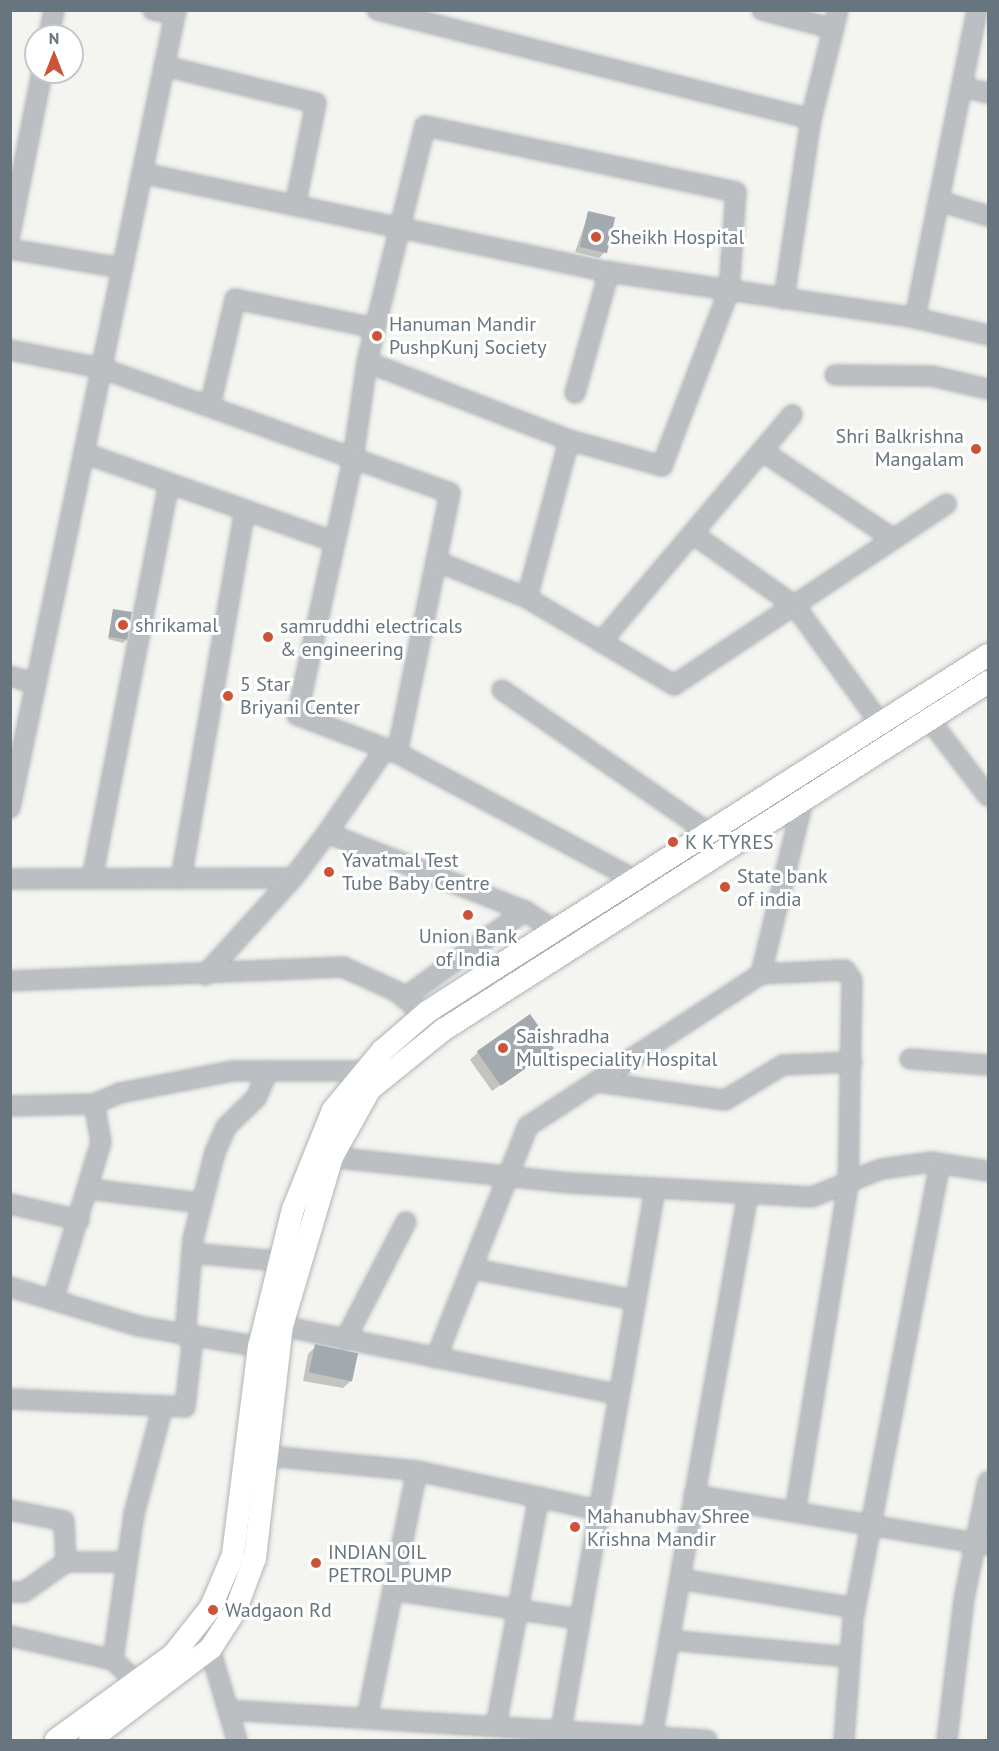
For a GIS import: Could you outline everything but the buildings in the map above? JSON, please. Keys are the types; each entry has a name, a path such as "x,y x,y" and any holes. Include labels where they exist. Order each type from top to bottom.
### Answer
{"main road":[{"path":"56,1740 172,1655 202,1622 233,1555 259,1347 279,1261 323,1156 370,1089 443,1030 803,801 923,712 988,655"},
{"path":"90,1740 211,1648 236,1609 255,1558 282,1326 333,1110 365,1071 428,1012 638,881 708,832 880,723 923,712 988,682"},
{"path":"671,858 683,877"}],"street":[{"path":"10,808 176,12 153,10"},
{"path":"377,10 811,119"},
{"path":"762,10 834,29"},
{"path":"783,299 811,119 838,10"},
{"path":"915,318 962,87 981,13"},
{"path":"164,66 316,103 295,207"},
{"path":"10,234 18,147 38,84"},
{"path":"962,87 988,93"},
{"path":"368,362 569,440 662,466 729,291 737,199 731,189 425,126 396,228 368,362 353,459 297,715 391,751 638,881"},
{"path":"142,173 609,272 915,318 988,335"},
{"path":"939,201 988,216"},
{"path":"10,249 122,268"},
{"path":"576,393 609,272"},
{"path":"210,406 235,299 375,328"},
{"path":"10,350 101,368 450,493 391,751 293,878 205,975"},
{"path":"835,375 932,376 988,388"},
{"path":"601,642 792,415"},
{"path":"527,598 569,440"},
{"path":"762,451 892,538"},
{"path":"84,453 244,513 335,542"},
{"path":"92,879 169,484"},
{"path":"436,561 527,598 674,685 946,504"},
{"path":"181,879 244,513"},
{"path":"693,534 795,606 880,723"},
{"path":"10,676 36,684"},
{"path":"502,690 708,832"},
{"path":"923,712 988,796"},
{"path":"761,974 803,801"},
{"path":"327,833 525,911 556,931"},
{"path":"10,879 293,878"},
{"path":"405,997 525,911"},
{"path":"10,981 205,975 343,967 405,997 428,1012 443,1030"},
{"path":"436,1358 474,1269 528,1126 761,974 849,972 852,1062 848,1185 795,1512"},
{"path":"910,1059 988,1065"},
{"path":"598,1082 725,1100 783,1065 852,1062"},
{"path":"10,1399 185,1407 192,1253 202,1203 226,1126 256,1098 268,1071"},
{"path":"10,1106 94,1104 195,1077 268,1071 365,1071"},
{"path":"54,1297 89,1189 101,1142 94,1104"},
{"path":"323,1156 507,1177 655,1189 812,1197 848,1185 881,1169 940,1164 988,1171"},
{"path":"844,1740 849,1657 855,1608 940,1164"},
{"path":"89,1189 202,1203"},
{"path":"561,1730 617,1394 655,1189"},
{"path":"652,1737 748,1193"},
{"path":"10,1204 79,1220"},
{"path":"345,1340 406,1222"},
{"path":"192,1253 279,1261"},
{"path":"474,1269 635,1300"},
{"path":"10,1287 54,1297 189,1336 259,1347"},
{"path":"282,1326 617,1394"},
{"path":"112,1660 125,1562 163,1406"},
{"path":"268,1456 417,1471 597,1510"},
{"path":"368,1718 417,1471"},
{"path":"947,1740 982,1544 988,1482"},
{"path":"694,1495 982,1544"},
{"path":"496,1726 539,1497"},
{"path":"10,1510 64,1521 66,1562"},
{"path":"10,1592 24,1592 66,1562 125,1562"},
{"path":"680,1579 855,1608"},
{"path":"393,1590 578,1619"},
{"path":"202,1622 237,1740"},
{"path":"10,1636 112,1660 137,1682"},
{"path":"669,1640 849,1657"},
{"path":"229,1710 707,1740"}],"place":[{"name":"Sheikh Hospital","path":"596,237"},
{"name":"Hanuman Mandir PushpKunj Society","path":"377,336"},
{"name":"Shri Balkrishna Mangalam","path":"976,449"},
{"name":"shrikamal","path":"123,625"},
{"name":"samruddhi electricals & engineering","path":"268,637"},
{"name":"5 Star Briyani Center","path":"228,696"},
{"name":"K K TYRES","path":"673,842"},
{"name":"Yavatmal Test Tube Baby Centre","path":"329,872"},
{"name":"State bank of india","path":"725,887"},
{"name":"Union Bank of India","path":"468,915"},
{"name":"Saishradha Multispeciality Hospital","path":"503,1048"},
{"name":"Mahanubhav Shree Krishna Mandir","path":"575,1527"},
{"name":"INDIAN OIL PETROL PUMP","path":"316,1563"},
{"name":"Wadgaon Rd","path":"213,1610"}]}
